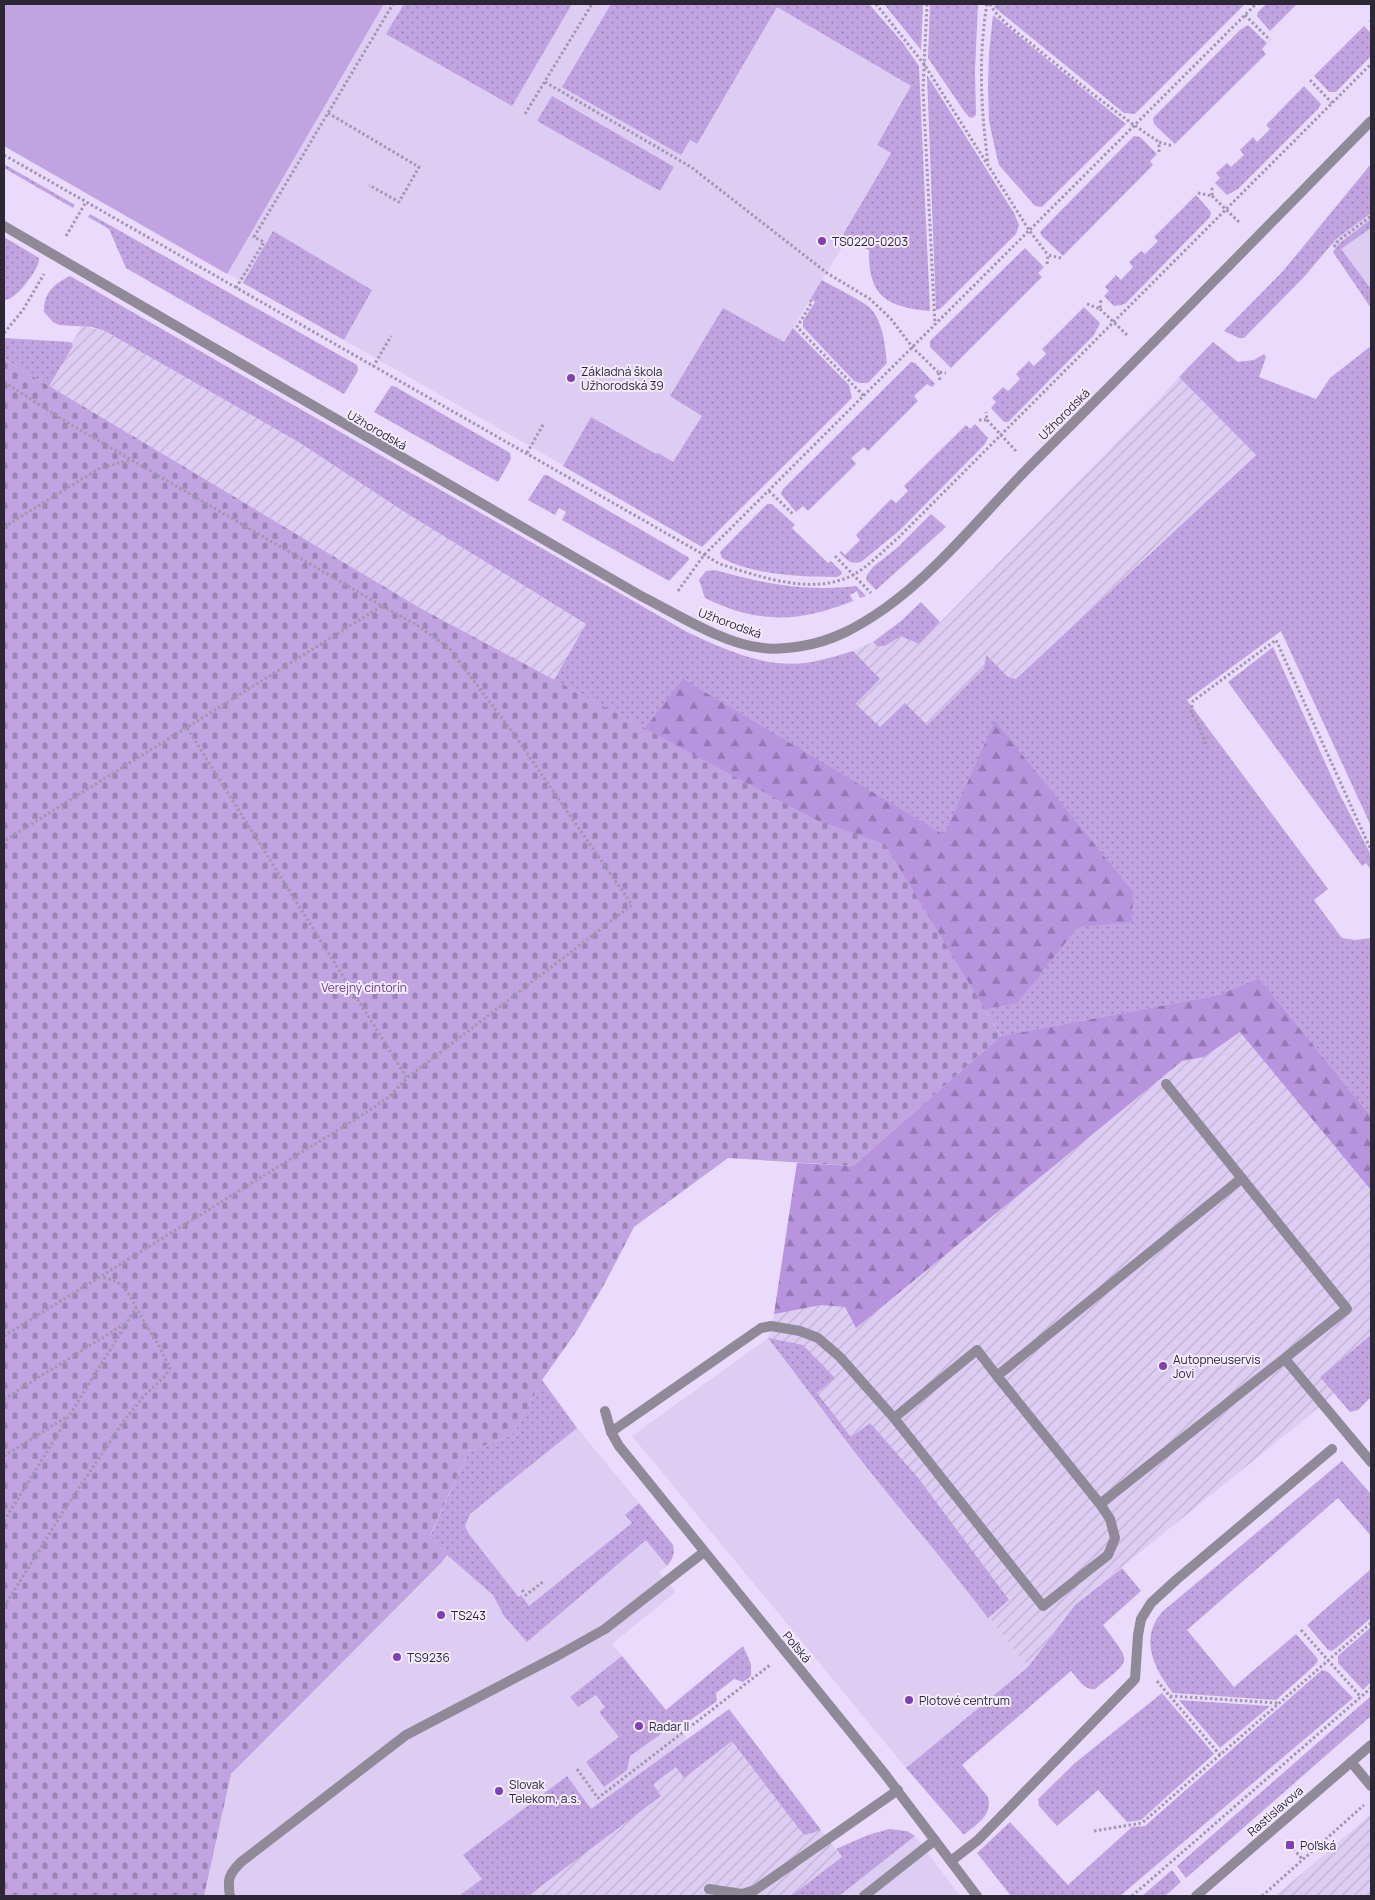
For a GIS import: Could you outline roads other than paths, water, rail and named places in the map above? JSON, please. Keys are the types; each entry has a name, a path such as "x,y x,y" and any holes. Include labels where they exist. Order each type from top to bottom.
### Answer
{"street":[{"name":"Užhorodská","path":"4,226 522,528 702,628 746,644 764,648 803,646 843,635 902,595 938,561 1371,121"},
{"path":"1100,1504 1347,1309 1166,1084"},
{"path":"997,1376 1242,1178"},
{"path":"611,1432 762,1328 771,1326 800,1331 818,1338 840,1357 894,1418 1043,1606 1108,1555 1114,1538 1110,1519 977,1350 894,1418"},
{"path":"1285,1359 1371,1462"},
{"name":"Poľská","path":"605,1411 611,1432 619,1446 898,1790 976,1896"},
{"path":"951,1861 978,1840 1135,1680 1138,1634 1141,1619 1151,1603 1332,1449"},
{"path":"230,1896 228,1882 232,1871 241,1862 406,1735 605,1629 704,1552"},
{"name":"Rastislavova","path":"1196,1896 1371,1745"},
{"path":"1351,1762 1371,1786"},
{"path":"709,1889 742,1894 755,1890 808,1855 898,1790"},
{"path":"864,1896 935,1840"}],"place":[{"name":"TS0220-0203","path":"822,241"},
{"name":"Základná škola Užhorodská 39","path":"571,378"},
{"name":"Autopneuservis Jovi","path":"1163,1366"},
{"name":"TS243","path":"441,1615"},
{"name":"TS9236","path":"397,1657"},
{"name":"Plotové centrum","path":"909,1700"},
{"name":"Radar II","path":"639,1726"},
{"name":"Slovak Telekom, a.s.","path":"499,1791"},
{"name":"Poľská","path":"1290,1845"}],"park label":[{"name":"Verejný cintorín","path":"364,987"}]}
